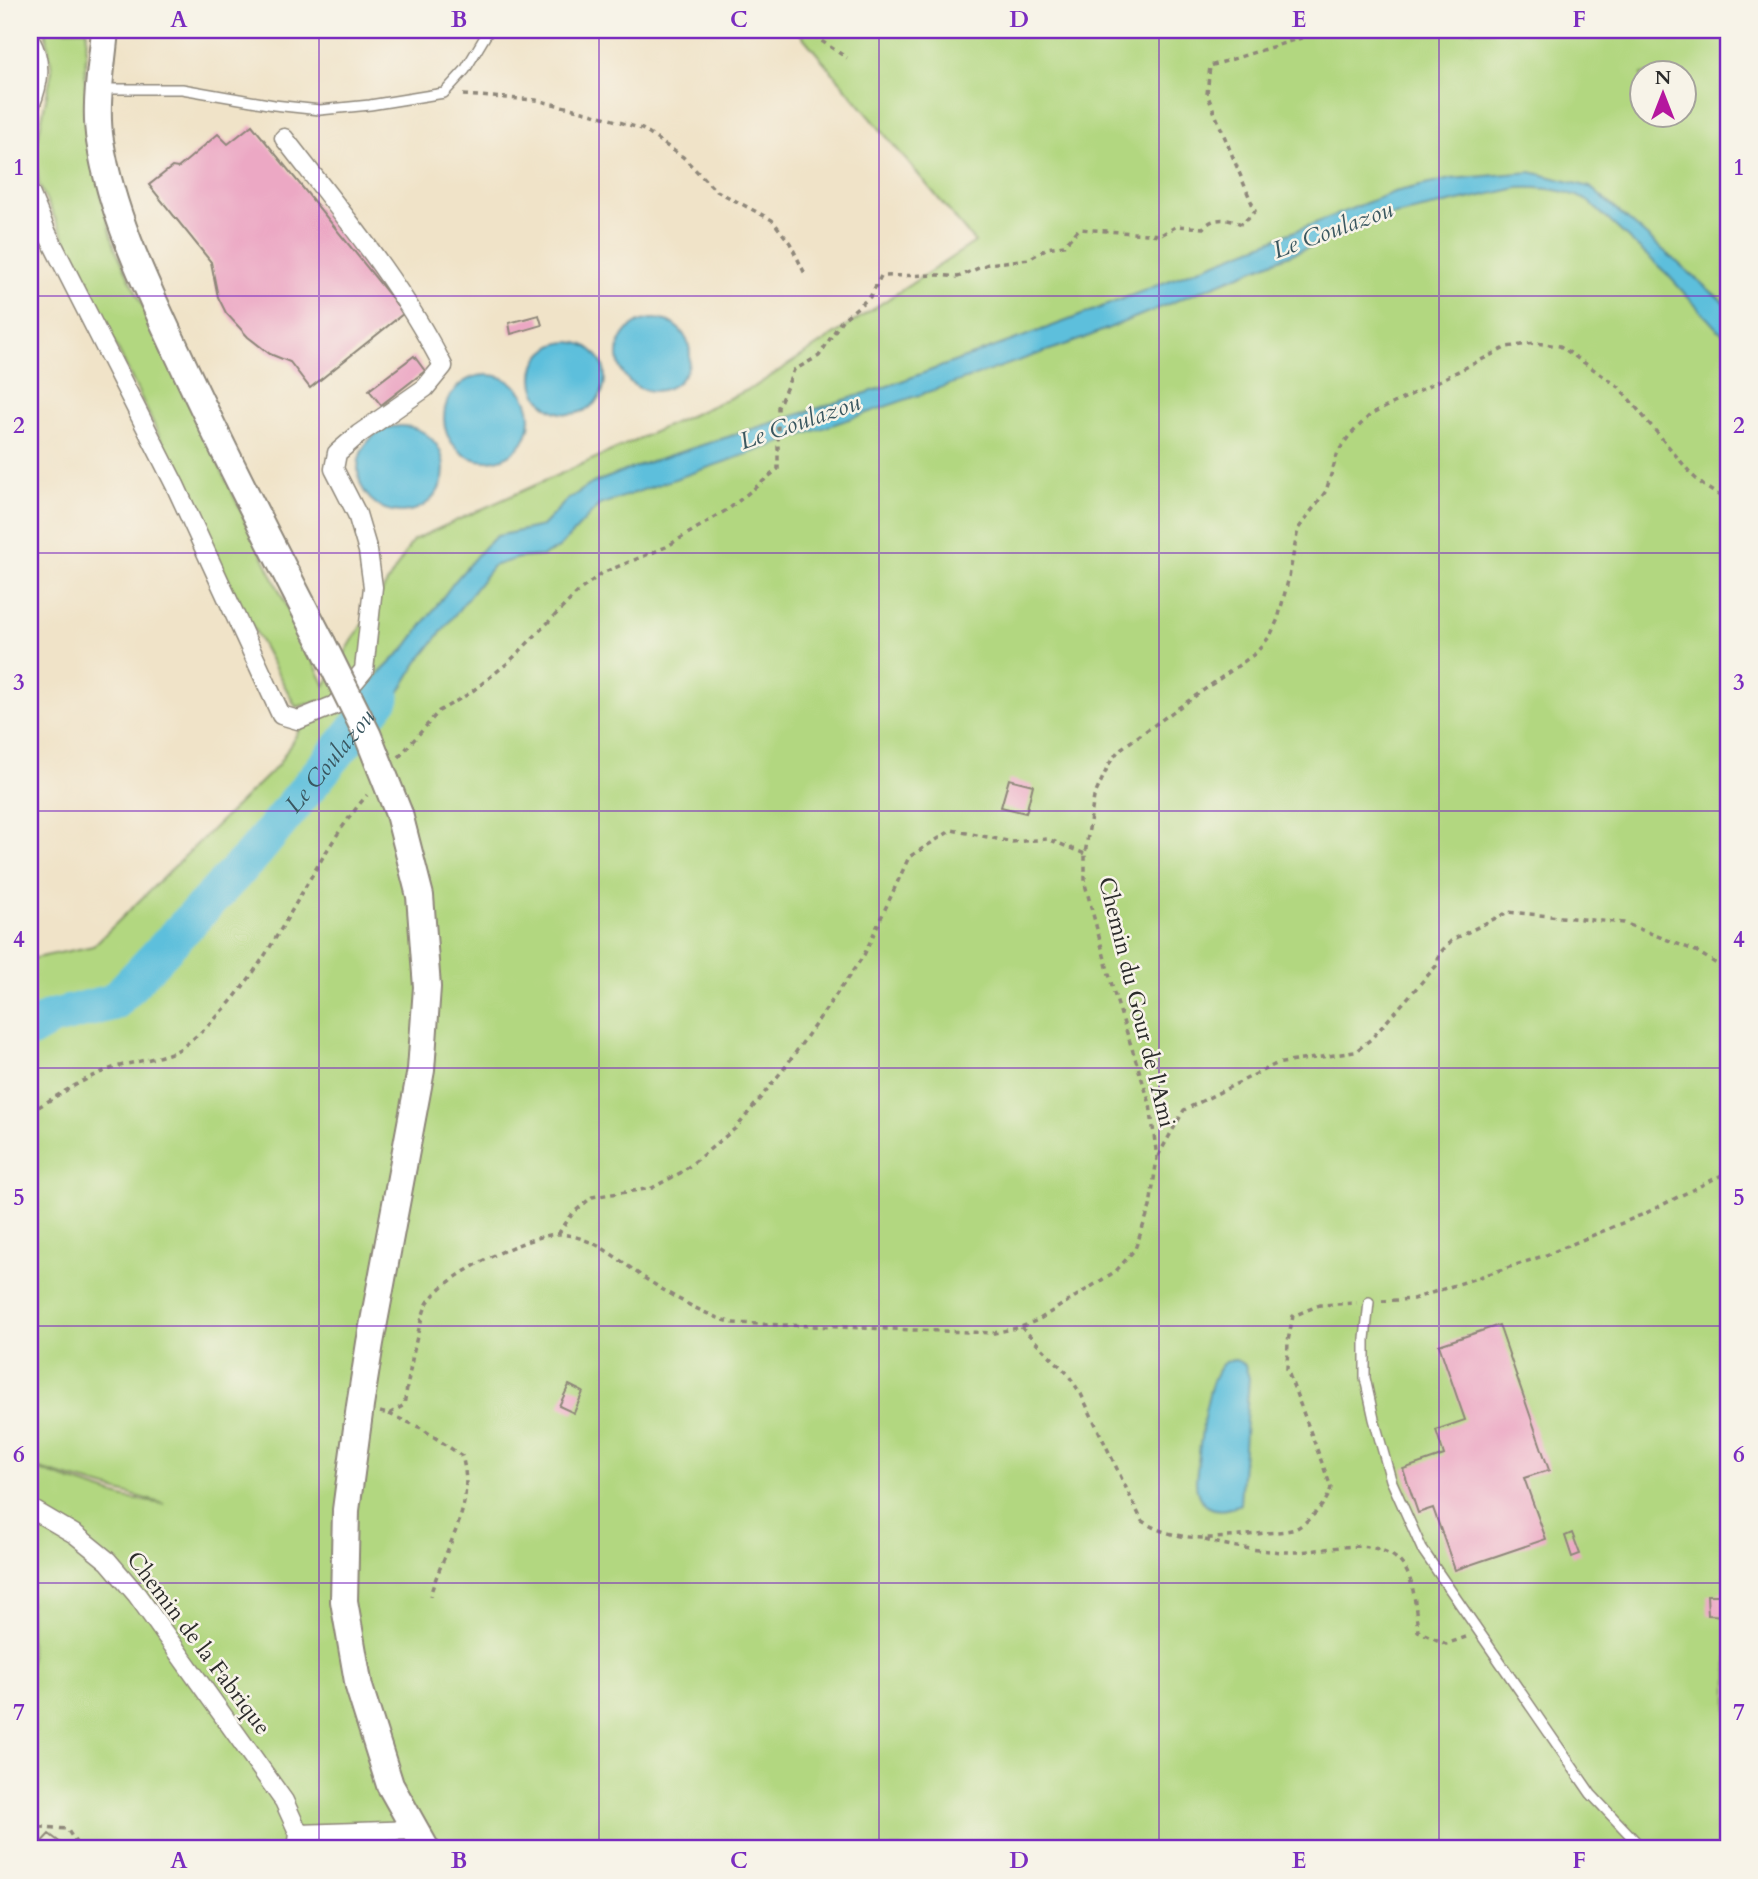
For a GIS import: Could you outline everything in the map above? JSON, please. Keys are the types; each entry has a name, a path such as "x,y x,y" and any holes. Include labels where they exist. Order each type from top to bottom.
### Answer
{"main road":[{"path":"105,30 99,89 99,137 109,189 125,235 224,452 368,737 398,814 420,895 427,987 421,1070 360,1406 346,1510 344,1601 359,1686 390,1785 421,1839"}],"street":[{"path":"30,40 39,63 39,83 30,106"},
{"path":"30,193 47,233 175,485 281,715 298,720 335,705 364,670 366,658 373,587 368,551 357,514 334,469 337,453 359,434 425,388 443,366 424,328 383,265 284,138"},
{"name":"Chemin de la Fabrique","path":"30,1508 76,1535 108,1561 137,1595 284,1801 298,1842"},
{"path":"298,1842 421,1839"}],"lane":[{"path":"99,89 182,89 320,110 444,93 465,70 489,30"},
{"path":"1369,1302 1365,1378 1391,1480 1422,1549 1591,1794 1643,1849"}],"path":[{"path":"805,30 847,58"},
{"path":"396,761 439,711 470,693 509,662 580,590 602,573 666,547 730,508 778,468 778,408 794,370 819,356 842,320 870,297 881,276 958,277 988,264 1029,259 1047,248 1064,245 1079,229 1161,235 1177,226 1203,228 1208,222 1226,219 1242,224 1255,211 1207,94 1210,66 1327,30"},
{"path":"444,93 536,100 642,129 683,157 715,190 772,220 790,243 805,274"},
{"name":"Chemin du Gour de l'Ami","path":"558,1234 584,1239 608,1251 645,1278 704,1314 733,1323 994,1334 1038,1320 1083,1292 1116,1271 1135,1249 1150,1207 1157,1158 1150,1104 1114,993 1085,884 1085,854 1094,797 1109,764 1119,750 1256,653 1270,636 1278,620 1290,578 1298,528 1326,491 1338,452 1349,436 1370,415 1507,347 1535,343 1560,346 1619,387 1693,476 1728,501"},
{"path":"30,1112 107,1069 179,1050 225,1011 259,967 353,811 370,791"},
{"path":"389,1415 404,1405 409,1373 427,1304 439,1288 505,1249 558,1234 573,1213 592,1197 652,1188 682,1172 737,1127 786,1066 864,955 909,857 952,830 1012,842 1048,839 1085,854"},
{"path":"1157,1158 1184,1110 1276,1064 1355,1052 1371,1039 1437,965 1439,954 1452,940 1508,912 1624,923 1696,951 1728,971"},
{"path":"1200,1539 1295,1529 1315,1513 1330,1495 1331,1487 1287,1369 1287,1341 1293,1317 1320,1305 1413,1299 1546,1255 1646,1213 1728,1172"},
{"path":"1021,1327 1067,1373 1081,1394 1142,1521 1157,1531 1234,1547 1289,1553 1355,1546 1381,1549 1399,1560 1411,1582 1418,1631 1446,1644 1478,1633"},
{"path":"360,1406 421,1428 462,1456 468,1474 464,1511 430,1596"},
{"path":"30,1826 67,1829 80,1849"}],"green space":[{"path":"45,30 87,30 85,81 102,199 115,248 325,686 413,540 754,387 975,242 797,30 1728,30 1728,1849 30,1849 30,959 93,946 278,765 316,702 296,707 232,588 39,185 35,152 52,70","holes":["36,1468 164,1504 125,1498"]}],"water":[{"path":"1531,172 1590,187 1728,306 1728,337 1717,329 1667,274 1589,202 1573,195 1546,189 1518,188 1381,218 1082,339 599,505 559,548 542,556 518,558 493,566 417,663 371,734 358,704 376,677 406,647 454,582 485,546 497,536 542,526 567,500 593,483 649,462 885,387 1069,320 1394,192 1451,179"},
{"path":"654,319 674,325 684,335 690,355 684,375 674,385 654,391 634,385 624,375 618,355 624,335 634,325"},
{"path":"569,342 589,348 599,358 605,378 599,398 589,408 569,414 549,408 539,398 533,378 539,358 549,348"},
{"path":"487,375 511,382 523,394 530,418 523,442 511,454 487,461 463,454 451,442 444,418 451,394 463,382"},
{"path":"401,426 425,433 437,445 444,469 437,493 425,505 401,512 377,505 365,493 358,469 365,445 377,433"},
{"path":"1236,1360 1245,1365 1249,1378 1240,1504 1223,1510 1204,1503 1199,1497 1196,1480 1201,1435 1212,1382 1225,1362"}],"building":[{"path":"252,125 404,313 310,388 290,362 270,354 248,337 226,313 218,297 211,262 149,185 172,167 178,168 218,134 228,144"},
{"path":"539,315 542,325 511,334 509,323"},
{"path":"414,356 425,371 381,405 369,390"},
{"path":"1009,779 1033,785 1026,813 1001,807"},
{"path":"1499,1325 1549,1470 1524,1478 1546,1539 1455,1570 1433,1508 1418,1513 1403,1469 1444,1455 1436,1430 1465,1420 1439,1345"},
{"path":"569,1385 583,1392 574,1413 559,1406"},
{"path":"1572,1533 1580,1554 1572,1557 1565,1536"},
{"path":"1728,1591 1728,1616 1708,1615 1707,1595 1719,1595 1719,1592"},
{"path":"49,1834 65,1846 62,1849 35,1849"}],"waterway":[{"name":"Le Coulazou","path":"30,1030 51,1018 114,1002 256,851 382,697"}]}
